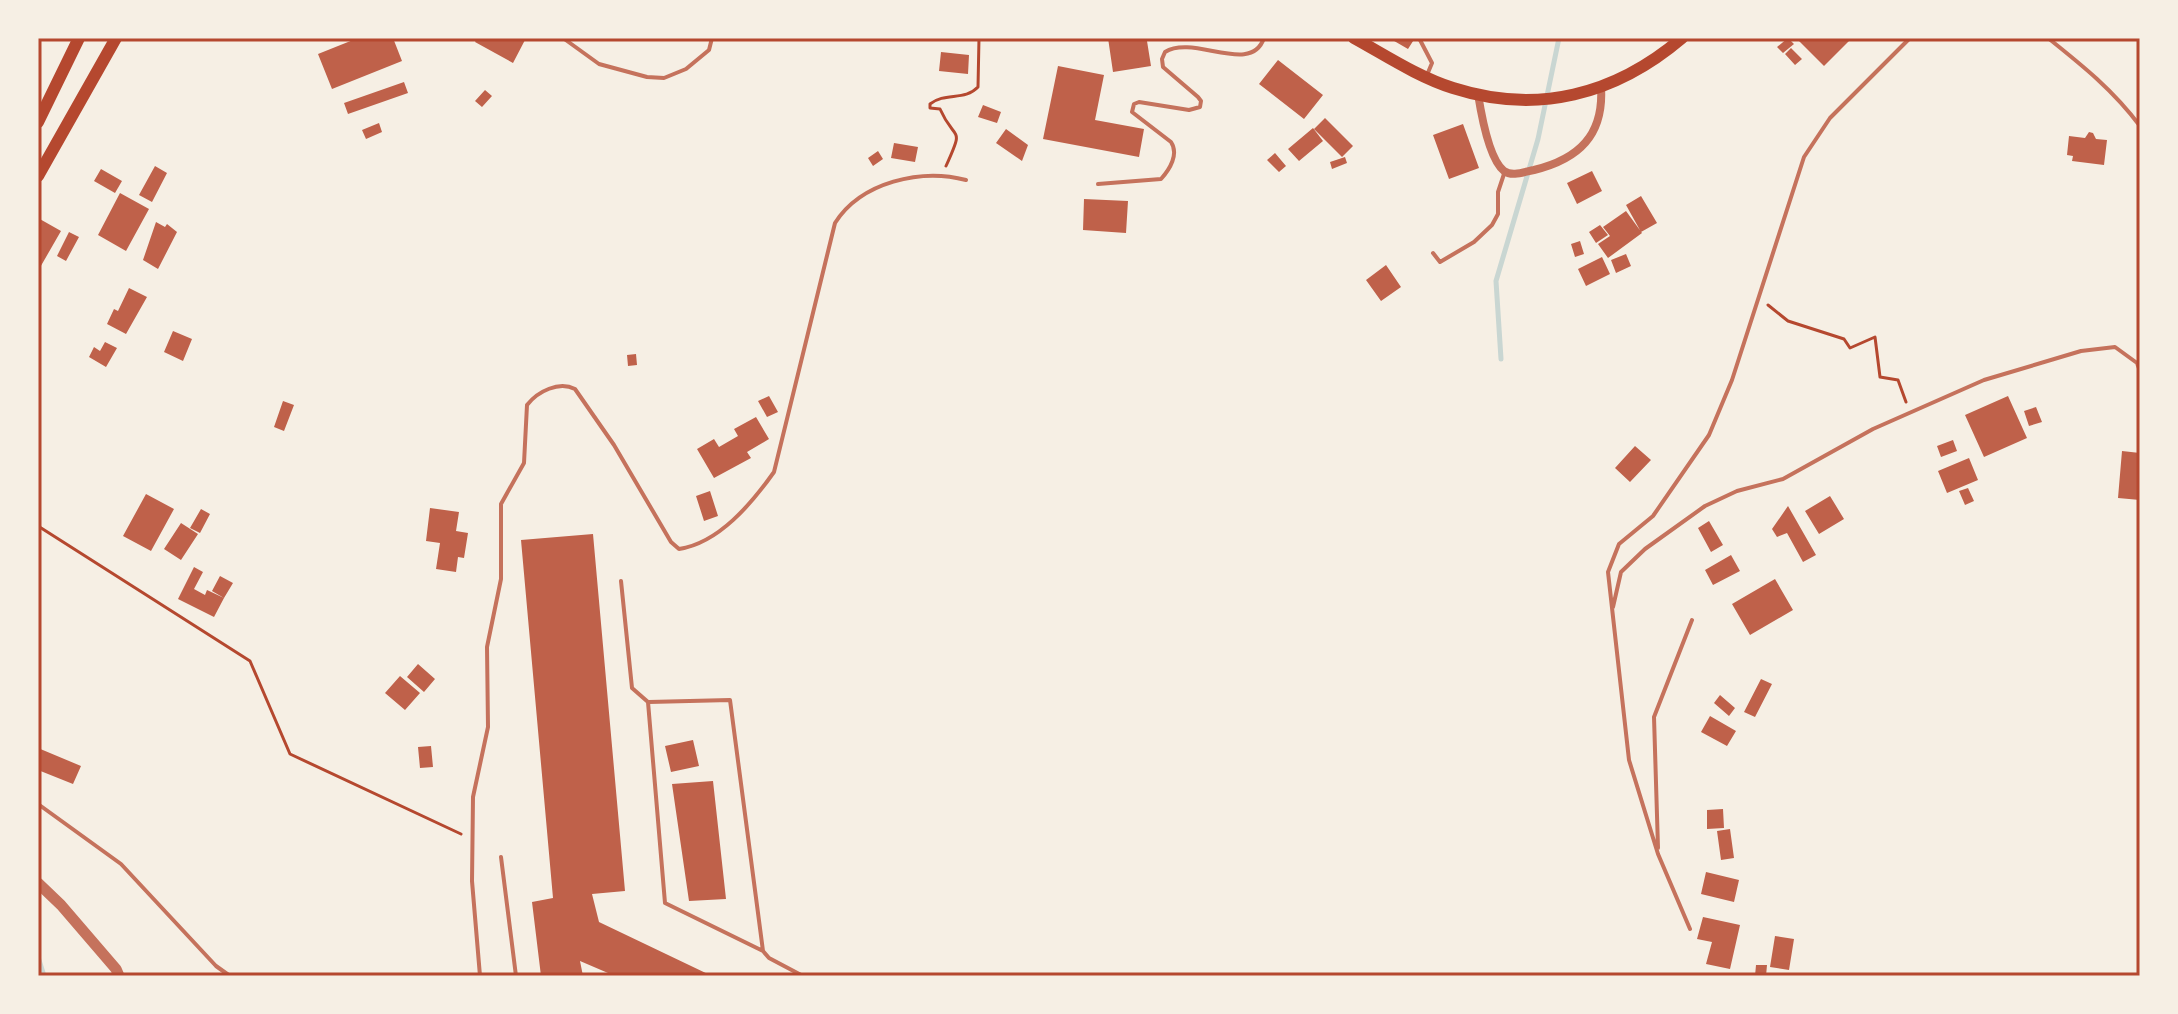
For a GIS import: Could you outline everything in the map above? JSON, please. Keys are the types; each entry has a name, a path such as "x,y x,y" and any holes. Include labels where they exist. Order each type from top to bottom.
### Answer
{"main road":[{"path":"38,122 79,38"},
{"path":"38,176 116,38"},
{"path":"1354,38 1451,88 1538,101 1601,87 1640,68 1682,38"}],"street":[{"path":"1478,94 1494,157 1505,172 1520,173 1557,164 1586,143 1600,116 1601,87"},
{"path":"38,883 61,905 119,976"}],"lane":[{"path":"563,38 599,64 647,77 664,78 686,69 697,60 709,50 712,38"},
{"path":"1098,184 1161,179 1175,156 1171,142 1132,112 1134,104 1139,102 1189,110 1200,107 1198,97 1163,67 1165,52 1182,46 1247,55 1261,46 1264,38"},
{"path":"1419,38 1432,63 1426,76"},
{"path":"1690,929 1658,854 1629,760 1608,572 1619,544 1653,516 1709,435 1732,380 1804,157 1830,118 1910,38"},
{"path":"2048,38 2105,84 2140,126"},
{"path":"1433,253 1440,262 1474,242 1492,225 1498,214 1498,192 1505,172"},
{"path":"480,976 472,839 473,797 488,727 487,647 501,579 501,504 524,463 527,405 548,389 567,385 575,389 614,445 671,542 679,549 694,546 737,515 774,472 835,223 842,211 876,187 943,174 966,180"},
{"path":"1612,609 1621,572 1645,549 1705,506 1737,491 1783,479 1822,455 1910,411 1984,380 2081,351 2115,347 2137,363 2140,371"},
{"path":"621,581 632,688 648,702 730,700 763,951"},
{"path":"1658,854 1654,717 1692,620"},
{"path":"648,702 665,903 763,951 769,958 803,976"},
{"path":"38,804 121,864 216,966 230,976"},
{"path":"501,857 516,976"}],"path":[{"path":"943,174 959,139 940,109 930,108 930,104 947,96 967,96 978,87 979,38"},
{"path":"1759,297 1788,321 1844,339 1850,348 1875,337 1880,377 1898,380 1910,411"},
{"path":"38,526 250,661 290,754 472,839"}],"building":[{"path":"358,38 393,38 402,61 332,89 318,54"},
{"path":"477,38 525,40 513,63 475,42"},
{"path":"1108,38 1154,38 1147,41 1151,66 1113,72"},
{"path":"1389,38 1415,38 1408,49"},
{"path":"1788,38 1794,44 1783,53 1777,47"},
{"path":"1796,38 1852,38 1824,66"},
{"path":"1791,48 1802,59 1795,65 1785,54"},
{"path":"941,52 969,55 968,74 939,71"},
{"path":"1278,60 1323,95 1304,119 1259,84"},
{"path":"1058,66 1104,75 1095,120 1144,129 1139,157 1043,139"},
{"path":"404,82 408,93 348,114 344,103"},
{"path":"485,90 492,96 482,107 475,101"},
{"path":"983,105 1001,112 997,123 978,117"},
{"path":"1325,118 1353,146 1342,157 1314,129"},
{"path":"379,123 382,132 366,139 362,130"},
{"path":"1463,124 1479,168 1449,179 1433,135"},
{"path":"1313,128 1323,141 1299,161 1288,149"},
{"path":"1006,129 1028,145 1022,161 996,143"},
{"path":"2089,132 2096,139 2107,140 2104,165 2072,161 2073,156 2067,155 2069,136 2085,138"},
{"path":"894,143 918,147 915,162 891,158"},
{"path":"878,151 883,159 873,166 868,158"},
{"path":"1275,153 1286,166 1279,172 1267,160"},
{"path":"1345,157 1347,163 1332,169 1330,162"},
{"path":"155,166 167,173 152,202 139,195"},
{"path":"101,169 122,181 115,193 94,181"},
{"path":"1592,171 1602,191 1577,204 1567,183"},
{"path":"120,193 149,209 126,251 98,235"},
{"path":"1641,196 1657,223 1641,232 1626,205"},
{"path":"1084,199 1128,201 1126,233 1083,230"},
{"path":"1626,211 1642,233 1608,258 1598,244 1610,236 1603,227"},
{"path":"38,218 61,231 38,271"},
{"path":"156,222 165,227 167,224 177,232 158,269 143,260"},
{"path":"1600,225 1608,235 1596,243 1589,232"},
{"path":"69,232 79,237 66,261 57,256"},
{"path":"1580,241 1584,254 1575,257 1571,244"},
{"path":"1626,254 1631,266 1616,273 1611,260"},
{"path":"1602,257 1610,274 1586,286 1578,269"},
{"path":"1386,265 1401,287 1381,301 1366,280"},
{"path":"129,288 147,297 126,334 107,324 114,309 118,311"},
{"path":"173,331 192,339 183,361 164,352"},
{"path":"105,342 117,348 106,367 89,357 94,347 100,351"},
{"path":"636,354 637,365 628,366 627,355"},
{"path":"769,396 778,412 767,417 758,401"},
{"path":"2008,396 2027,438 1984,457 1965,415"},
{"path":"283,401 294,405 284,431 274,427"},
{"path":"2036,407 2042,422 2029,426 2024,411"},
{"path":"756,417 769,439 747,452 751,458 714,478 697,449 714,439 719,447 738,436 734,429"},
{"path":"1953,440 1957,451 1941,457 1937,446"},
{"path":"1635,446 1651,460 1630,482 1615,468"},
{"path":"2122,451 2140,453 2140,500 2118,498"},
{"path":"1969,458 1978,480 1947,493 1938,471"},
{"path":"1968,488 1974,501 1965,505 1959,491"},
{"path":"710,491 718,516 704,521 696,496"},
{"path":"146,494 174,509 151,551 123,536"},
{"path":"1830,496 1844,519 1819,534 1805,511"},
{"path":"1788,506 1816,555 1803,562 1787,533 1777,537 1772,529"},
{"path":"430,508 459,512 456,531 468,533 464,558 458,557 456,572 436,569 440,543 426,541"},
{"path":"201,509 210,514 200,533 190,528"},
{"path":"1709,521 1723,545 1711,552 1698,528"},
{"path":"181,523 198,534 181,560 164,549"},
{"path":"593,534 625,891 592,894 599,922 712,976 615,976 580,961 583,976 541,976 532,902 553,898 521,540"},
{"path":"1731,555 1740,571 1713,585 1705,570"},
{"path":"194,567 203,572 194,589 205,595 207,590 224,598 214,617 178,599"},
{"path":"220,576 233,583 224,598 212,591"},
{"path":"1775,579 1793,610 1750,635 1732,604"},
{"path":"418,664 435,679 424,692 407,677"},
{"path":"400,676 420,693 405,710 385,693"},
{"path":"1761,679 1772,684 1755,717 1744,712"},
{"path":"1720,695 1735,708 1729,716 1714,703"},
{"path":"1710,716 1736,731 1727,746 1701,732"},
{"path":"693,740 699,766 671,772 665,746"},
{"path":"431,746 433,767 420,768 418,747"},
{"path":"38,748 81,766 73,784 38,770"},
{"path":"713,781 726,899 689,901 672,784"},
{"path":"1723,809 1724,828 1707,829 1707,810"},
{"path":"1730,829 1734,858 1721,860 1717,831"},
{"path":"1706,872 1739,880 1734,902 1701,894"},
{"path":"1703,917 1740,925 1730,969 1706,964 1712,942 1697,939"},
{"path":"1775,936 1794,939 1789,970 1770,967"},
{"path":"1756,965 1767,965 1766,976 1755,976"}],"waterway":[{"path":"1501,359 1496,281 1538,139 1559,38"},
{"path":"38,957 44,976"}]}
